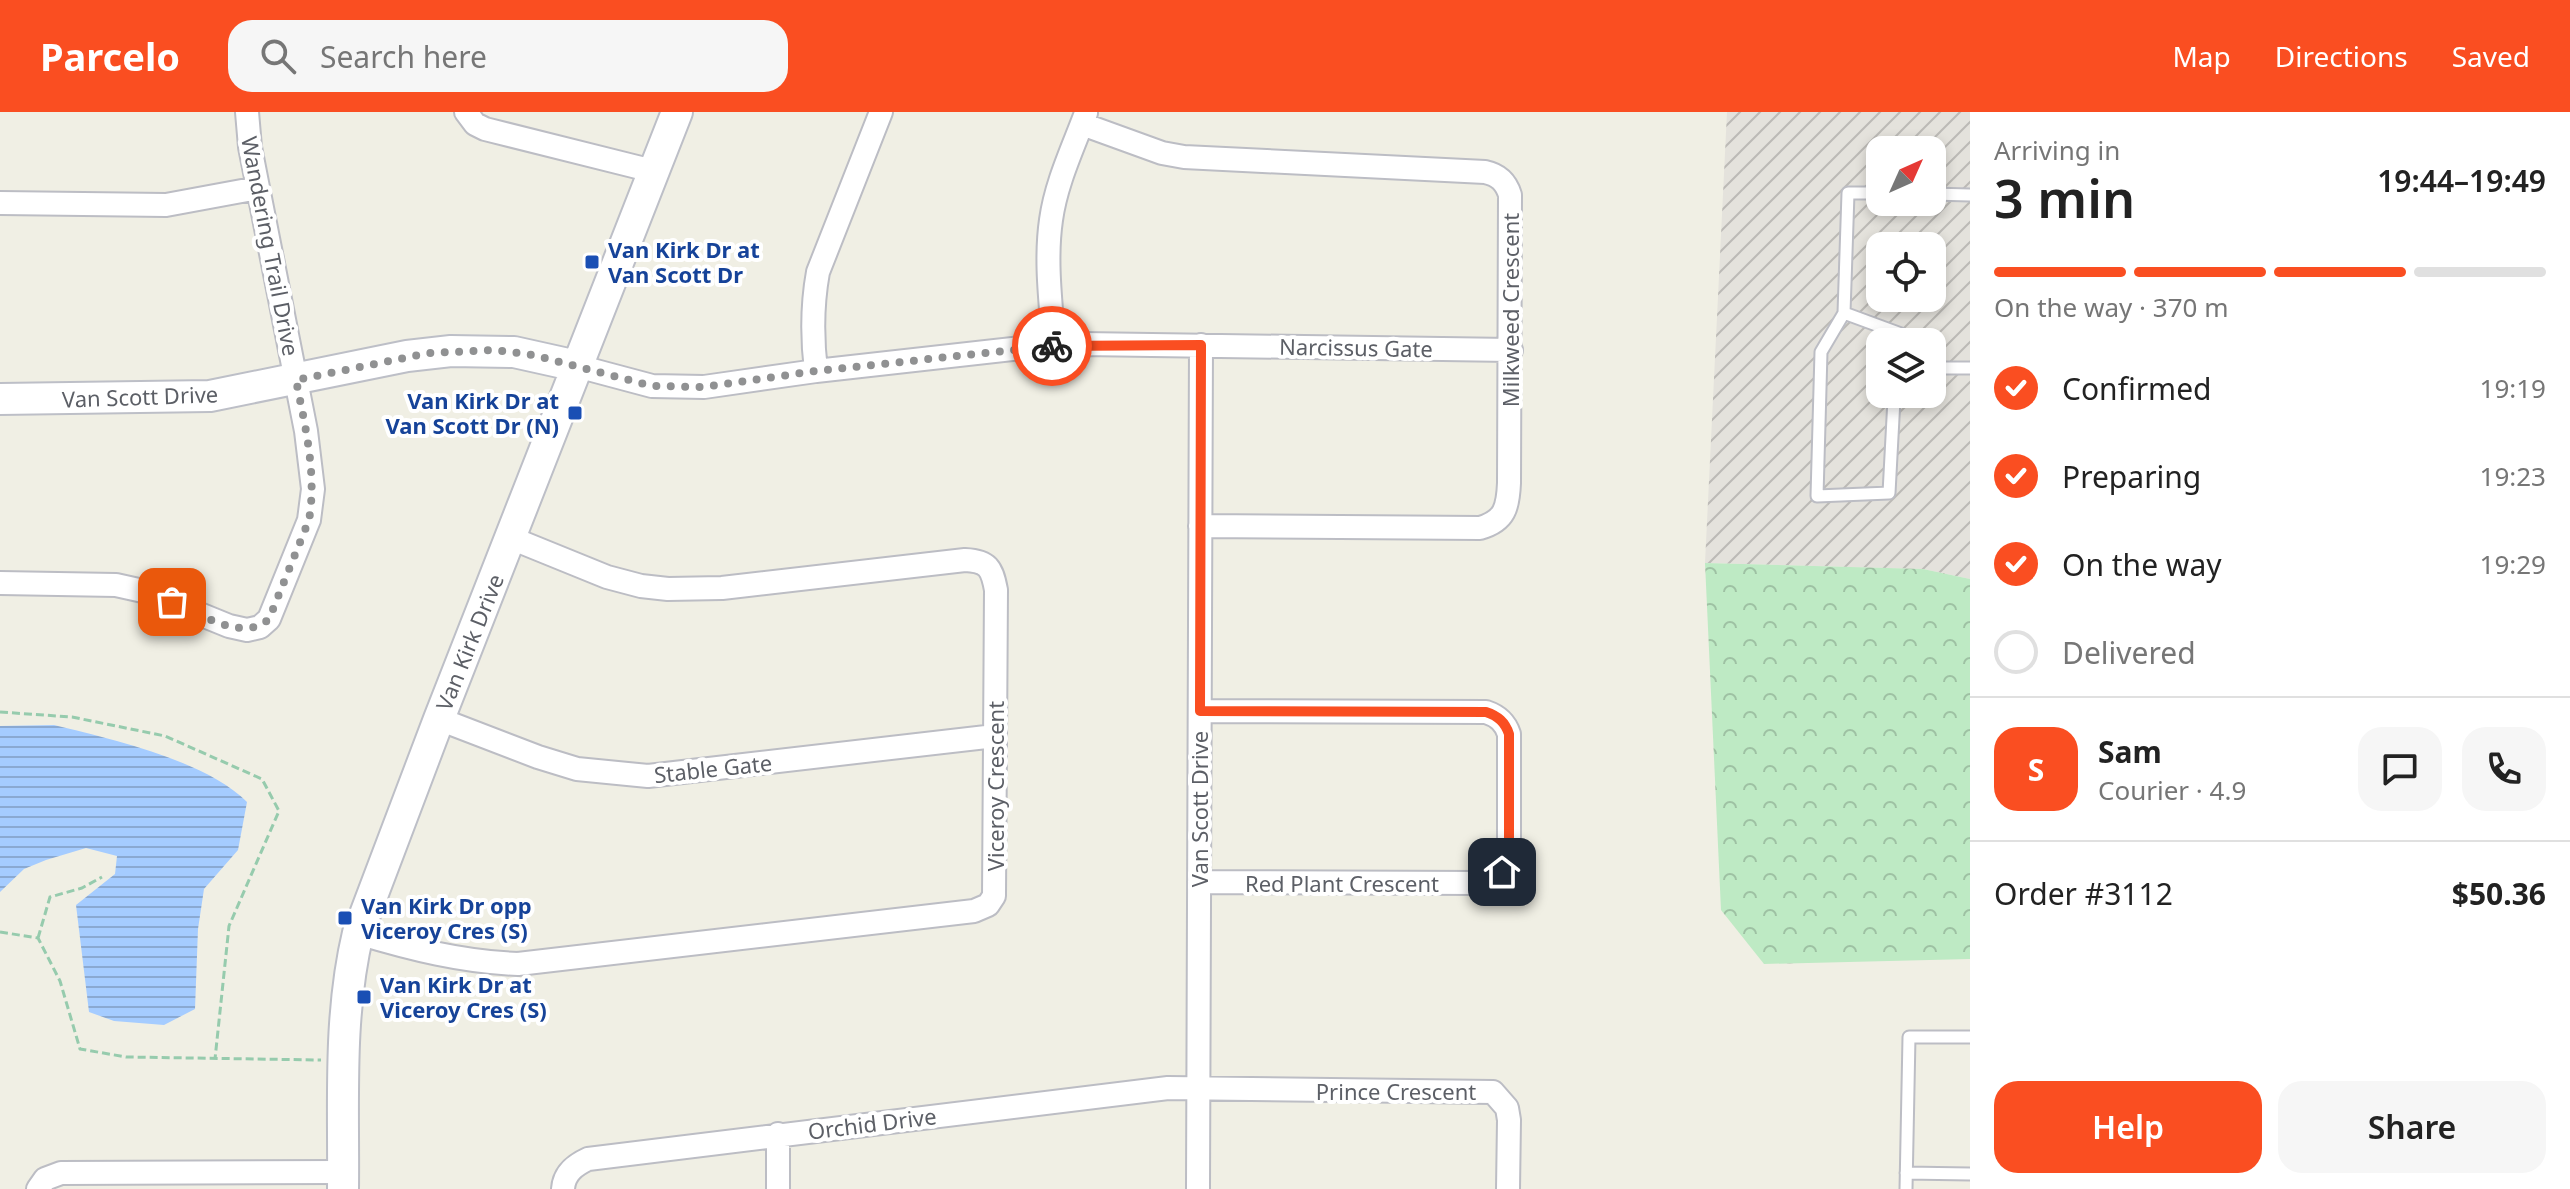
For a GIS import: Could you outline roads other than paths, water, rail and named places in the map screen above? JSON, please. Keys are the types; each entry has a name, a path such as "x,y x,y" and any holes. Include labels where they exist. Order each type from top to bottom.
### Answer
{"street":[{"name":"Wandering Trail Drive","path":"0,583 116,585 143,591 229,626 247,630 260,627 274,608 309,520 312,473 250,147 247,112"},
{"path":"466,112 475,124 485,129 653,171"},
{"name":"Van Kirk Drive","path":"343,1180 344,1013 350,964 358,933 677,112"},
{"path":"816,371 812,338 818,272 881,112"},
{"path":"1054,346 1049,249 1051,217 1061,179 1084,118"},
{"name":"Milkweed Crescent","path":"1084,118 1162,153 1184,157 1485,172 1496,175 1507,185 1510,195 1508,497 1503,516 1480,528 1200,526"},
{"path":"0,203 166,205 258,188"},
{"name":"Van Scott Drive","path":"0,399 192,398 233,393 407,356 451,351 514,352 652,386 704,387 816,371 1054,346 1201,345 1198,1189"},
{"name":"Narcissus Gate","path":"1201,345 1511,350"},
{"name":"Viceroy Crescent","path":"358,933 443,956 518,964 974,911 988,905 994,896 996,590 990,569 978,560 722,588 668,589 607,577 511,538"},
{"name":"Red Plant Crescent","path":"1199,882 1481,883 1502,872 1509,860 1509,734 1501,719 1495,715 1486,712 1200,711"},
{"name":"Stable Gate","path":"439,719 560,764 594,772 634,775 995,736"},
{"name":"Orchid Drive","path":"563,1189 573,1166 588,1159 1168,1088 1197,1088"},
{"name":"Prince Crescent","path":"1197,1088 1493,1092 1507,1108 1509,1120 1508,1189"},
{"path":"778,1134 778,1189"},
{"path":"38,1189 45,1179 61,1173 343,1180"}],"lane":[{"path":"1866,193 1848,193 1844,313 1821,352 1817,496 1889,493 1894,408"},
{"path":"1946,194 1970,195"},
{"path":"1844,313 1885,328"},
{"path":"1946,368 1970,368"},
{"path":"1906,1189 1909,1037 1970,1037"},
{"path":"1906,1173 1970,1174"}],"water":[{"path":"54,725 129,744 183,763 229,787 247,802 238,850 204,889 198,929 195,1009 164,1025 114,1021 89,1012 76,905 115,874 117,856 86,848 46,860 24,869 0,892 0,726"}],"place":[{"name":"Van Kirk Dr at Van Scott Dr","path":"592,262"},
{"name":"Van Kirk Dr at Van Scott Dr (N)","path":"575,413"},
{"name":"Van Kirk Dr opp Viceroy Cres (S)","path":"345,918"},
{"name":"Van Kirk Dr at Viceroy Cres (S)","path":"364,997"}]}
